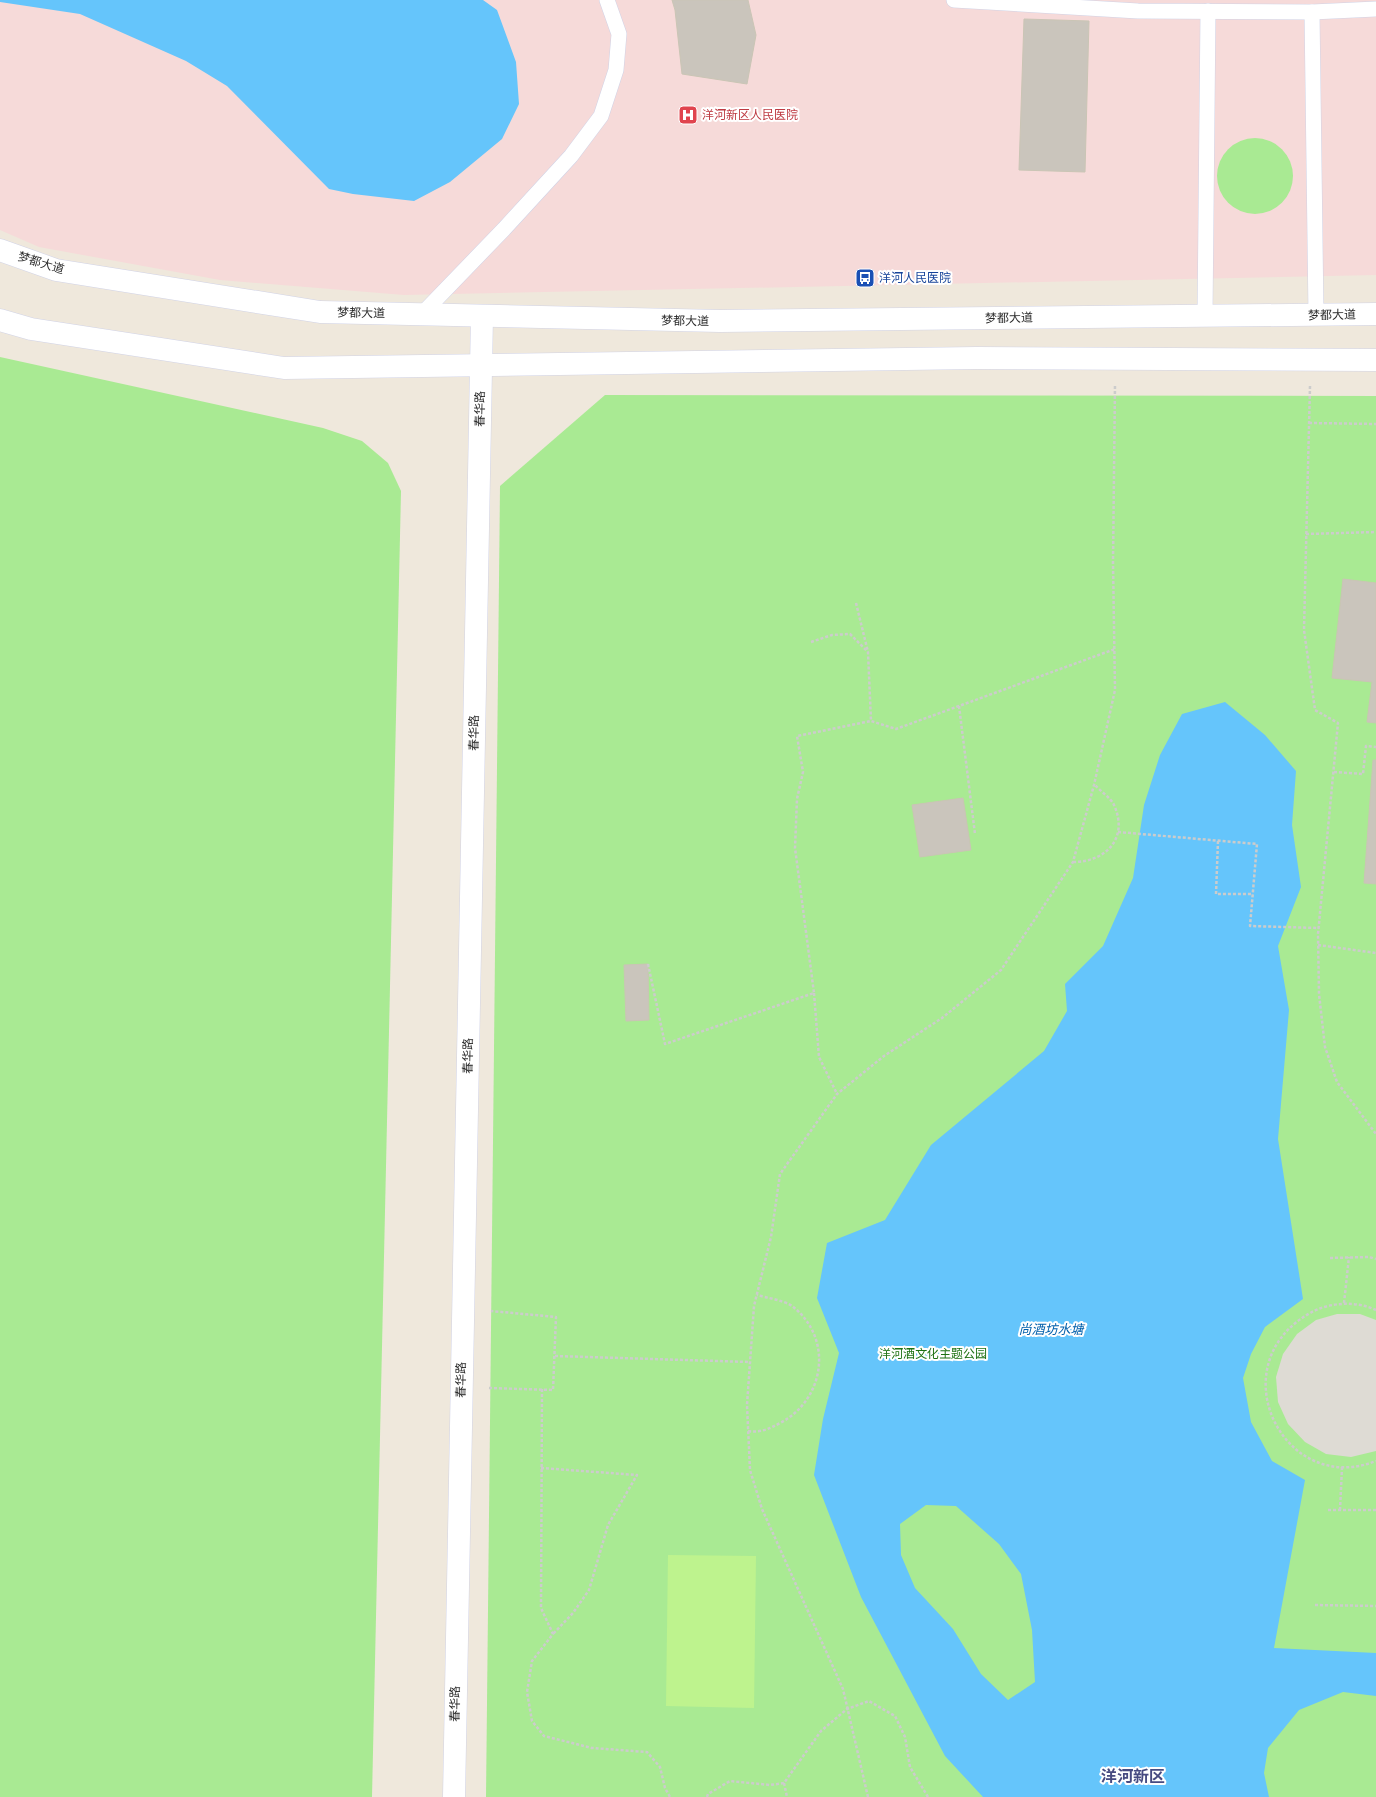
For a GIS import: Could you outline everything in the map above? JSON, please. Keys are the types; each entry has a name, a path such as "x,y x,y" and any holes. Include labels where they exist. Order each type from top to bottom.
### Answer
{"main road":[{"name":"梦都大道","path":"0,250 56,270 320,312 720,321 1376,314"},
{"name":"春华路","path":"454,1797 482,316"},
{"path":"0,320 31,329 284,368 977,358 1376,360"}],"lane":[{"path":"421,314 504,229 571,156 601,116 616,70 619,34 607,0"},
{"path":"954,0 1138,11 1208,10 1312,12 1376,9"},
{"path":"1205,316 1208,10"},
{"path":"1312,12 1316,315"}],"path":[{"path":"868,1797 842,1689 762,1509 750,1470 747,1405 754,1306 771,1237 780,1174 837,1094 884,1056 942,1018 1001,970 1073,862 1094,785 1115,690 1113,563 1115,359"},
{"path":"1311,360 1304,630 1315,710 1338,722 1319,928 1319,994 1325,1047 1337,1082 1376,1134"},
{"path":"1309,423 1376,424"},
{"path":"1306,534 1376,532"},
{"path":"856,603 868,652 871,721"},
{"path":"811,642 832,635 850,634 868,652"},
{"path":"837,1094 819,1057 814,993 795,848 797,799 803,772 797,736 871,721 896,729 1115,649"},
{"path":"960,706 975,834"},
{"path":"1334,772 1363,774 1366,746 1376,747"},
{"path":"1073,862 1087,862 1103,855 1116,843 1119,825 1114,804 1094,785"},
{"path":"1118,832 1257,844 1250,926 1319,928"},
{"path":"1218,841 1216,894 1253,894"},
{"path":"1318,945 1376,953"},
{"path":"648,964 665,1044 814,993"},
{"path":"1344,1303 1349,1257"},
{"path":"1330,1258 1369,1257 1376,1259"},
{"path":"748,1430 758,1432 792,1416 808,1399 816,1380 820,1360 814,1335 803,1317 790,1305 757,1295"},
{"path":"1376,1310 1369,1306 1344,1303 1319,1308 1296,1320 1279,1338 1276,1344 1268,1361 1264,1386 1268,1411 1280,1433 1298,1451 1319,1462 1342,1467 1365,1466 1376,1461"},
{"path":"461,1387 553,1390 556,1317 463,1309"},
{"path":"555,1356 750,1362"},
{"path":"542,1389 541,1608 553,1634"},
{"path":"1340,1510 1342,1467"},
{"path":"541,1468 638,1475 608,1525 589,1590 573,1613 553,1634 532,1662 527,1692 532,1721 544,1736 592,1748 647,1752 660,1767 665,1788 670,1797"},
{"path":"1328,1510 1376,1510"},
{"path":"1315,1605 1376,1606"},
{"path":"707,1797 708,1794 730,1781 770,1785 784,1783 821,1731 847,1709 869,1701 895,1716 905,1737 910,1767 928,1797"},
{"path":"784,1783 787,1797"}],"shaded area":[{"name":"洋河新区人民医院","path":"0,0 1376,0 1376,275 404,295 220,280 39,247 0,230"},
{"path":"1337,1314 1360,1314 1376,1320 1376,1451 1351,1457 1326,1454 1305,1442 1288,1424 1278,1402 1276,1377 1283,1354 1297,1334 1316,1320"}],"green space":[{"path":"1255,138 1270,141 1282,149 1290,161 1293,176 1290,191 1282,203 1270,211 1255,214 1240,211 1228,203 1220,191 1217,176 1220,161 1228,149 1240,141"},
{"path":"0,357 323,428 362,441 388,463 401,491 372,1797 0,1797"},
{"name":"洋河酒文化主题公园","path":"605,395 1376,396 1376,1797 486,1797 500,486"},
{"path":"668,1555 756,1556 754,1708 666,1706"}],"water":[{"path":"0,0 483,0 497,10 516,62 519,104 502,139 450,182 414,201 353,194 329,189 227,86 186,61 80,14 0,2"},
{"name":"尚酒坊水塘","path":"1225,702 1265,735 1296,771 1292,825 1301,887 1278,946 1289,1010 1278,1139 1303,1299 1265,1327 1251,1354 1243,1378 1251,1422 1272,1461 1305,1480 1274,1648 1376,1653 1376,1696 1343,1692 1299,1710 1268,1748 1264,1773 1269,1797 983,1797 945,1756 861,1597 814,1475 823,1419 839,1353 817,1298 827,1243 885,1220 931,1145 1044,1051 1067,1011 1065,984 1103,946 1133,878 1144,805 1160,755 1182,714","holes":["926,1505 956,1506 999,1544 1021,1574 1032,1630 1035,1682 1008,1700 981,1674 953,1629 915,1588 901,1555 900,1524"]}],"building":[{"path":"672,0 748,0 756,35 747,84 682,74 675,10"},
{"path":"1024,19 1089,21 1085,172 1019,170"},
{"path":"1343,579 1376,583 1376,723 1367,722 1372,682 1332,678"},
{"path":"1373,760 1376,760 1376,884 1364,883"},
{"path":"963,798 971,850 920,857 912,805"},
{"path":"648,964 649,1020 626,1021 624,965"}],"place":[{"name":"洋河新区人民医院","path":"688,115"},
{"name":"洋河人民医院","path":"865,278"}],"district":[{"name":"洋河新区","path":"1133,1777"}]}
